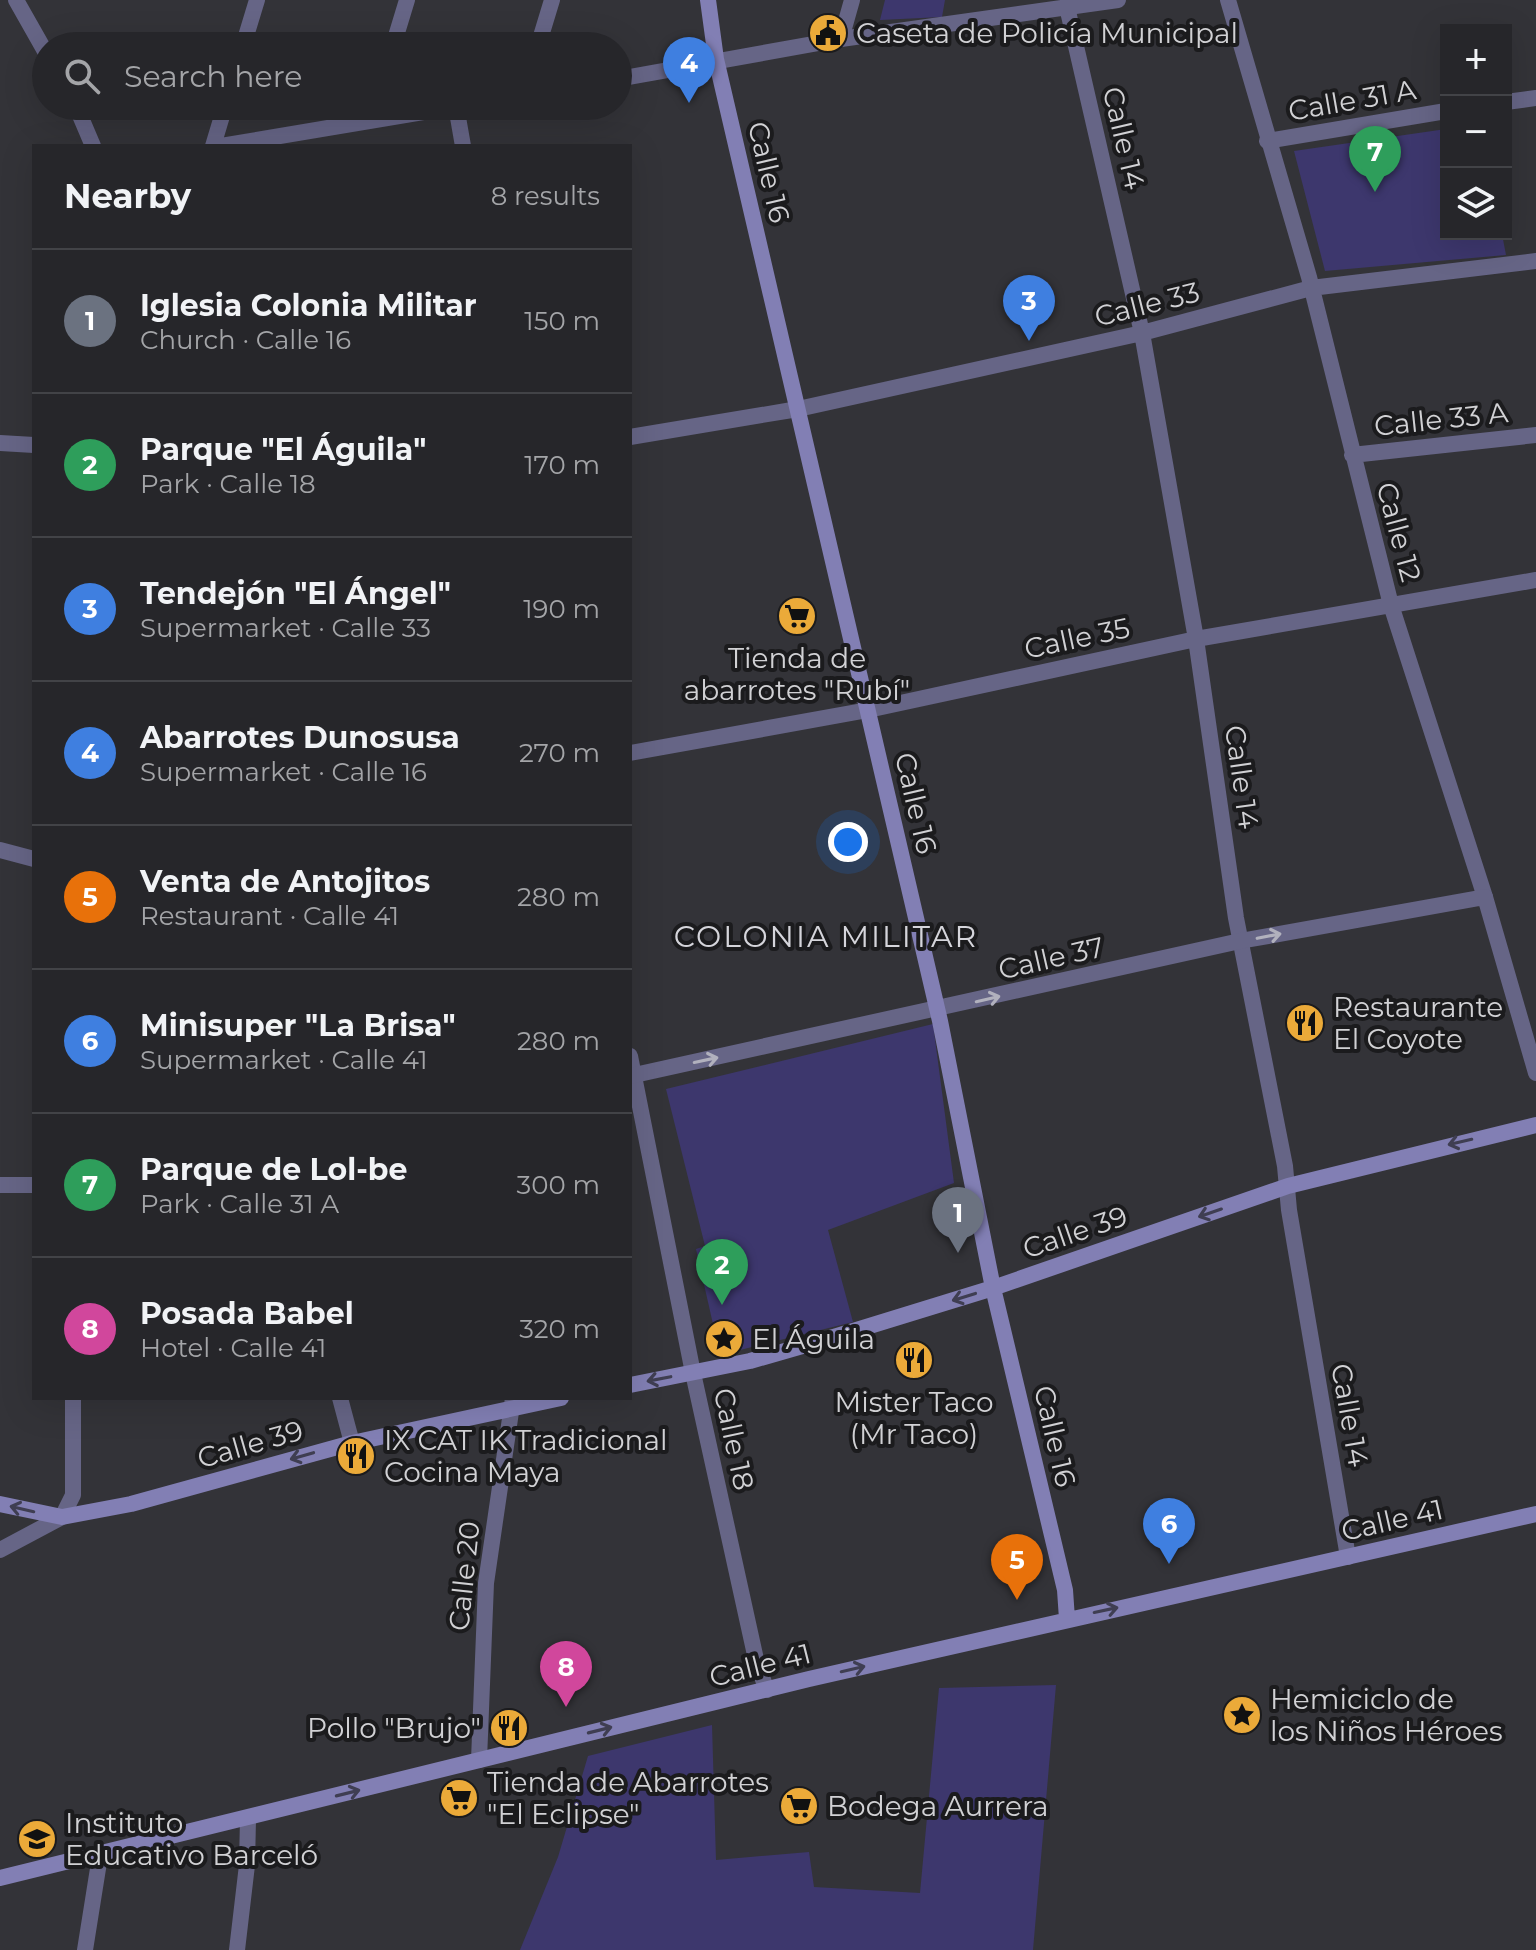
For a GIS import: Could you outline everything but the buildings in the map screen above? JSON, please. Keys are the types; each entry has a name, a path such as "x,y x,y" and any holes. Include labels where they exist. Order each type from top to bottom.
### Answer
{"main road":[{"name":"Calle 16","path":"708,0 716,59 936,1010 993,1288 1065,1590 1067,1619"},
{"name":"Calle 39","path":"632,1385 693,1373 837,1336 993,1288 1288,1186 1536,1125"},
{"name":"Calle 39","path":"0,1504 62,1517 131,1504 352,1443 514,1402 538,1400"},
{"name":"Calle 41","path":"0,1878 100,1856 767,1690 1536,1514"}],"street":[{"path":"16,0 34,32"},
{"path":"247,32 257,0"},
{"path":"397,32 407,0"},
{"path":"542,32 552,0"},
{"path":"841,39 852,0"},
{"path":"632,76 841,39 1118,0"},
{"name":"Calle 12","path":"1228,0 1311,288 1391,605 1485,897 1536,1073"},
{"name":"Calle 14","path":"1067,7 1142,333 1196,639 1240,941 1288,1186 1289,1210 1348,1557"},
{"path":"1512,101 1536,98"},
{"name":"Calle 31 A","path":"1267,141 1440,112"},
{"path":"82,120 92,144"},
{"path":"214,144 221,120"},
{"path":"249,144 305,140 359,120"},
{"path":"459,120 463,144"},
{"name":"Calle 33","path":"632,437 798,409 1142,333 1311,288 1536,261"},
{"name":"Calle 33 A","path":"1352,455 1536,435"},
{"path":"0,443 32,445"},
{"name":"Calle 35","path":"632,753 868,710 1196,639 1536,580"},
{"path":"0,850 32,858"},
{"name":"Calle 37","path":"632,1076 1240,941 1485,897"},
{"name":"Calle 18","path":"632,1081 757,1664 767,1690"},
{"path":"0,1185 32,1185"},
{"path":"0,1550 62,1517 73,1495 73,1400"},
{"path":"341,1400 352,1443"},
{"name":"Calle 20","path":"479,1760 486,1583 514,1402"},
{"path":"237,1950 247,1865 248,1819"},
{"path":"85,1950 100,1856"}],"shaded area":[{"path":"885,0 945,0 942,17 880,20"},
{"path":"1440,130 1440,240 1503,240 1506,255 1325,271 1294,151"},
{"path":"933,1024 954,1183 828,1230 853,1322 720,1355 696,1249 705,1246 666,1089"},
{"path":"1056,1685 1033,1950 520,1950 558,1857 588,1756 712,1725 716,1860 809,1852 814,1887 920,1893 939,1688"}],"place":[{"name":"Caseta de Policía Municipal","path":"828,33"},
{"name":"Abarrotes Dunosusa","path":"689,103"},
{"name":"Parque de Lol-be","path":"1375,192"},
{"name":"Tendejón \"El Ángel\"","path":"1029,341"},
{"name":"Tienda de abarrotes \"Rubí\"","path":"797,616"},
{"name":"Restaurante El Coyote","path":"1305,1023"},
{"name":"Iglesia Colonia Militar","path":"958,1253"},
{"name":"Parque \"El Águila\"","path":"722,1305"},
{"name":"El Águila","path":"724,1339"},
{"name":"Mister Taco (Mr Taco)","path":"914,1360"},
{"name":"IX CAT IK Tradicional Cocina Maya","path":"356,1456"},
{"name":"Minisuper \"La Brisa\"","path":"1169,1564"},
{"name":"Venta de Antojitos","path":"1017,1600"},
{"name":"Posada Babel","path":"566,1707"},
{"name":"Hemiciclo de los Niños Héroes","path":"1242,1715"},
{"name":"Pollo \"Brujo\"","path":"509,1728"},
{"name":"Tienda de Abarrotes \"El Eclipse\"","path":"459,1798"},
{"name":"Bodega Aurrera","path":"799,1806"},
{"name":"Instituto Educativo Barceló","path":"37,1839"}],"district":[{"name":"COLONIA MILITAR","path":"826,936"}]}
